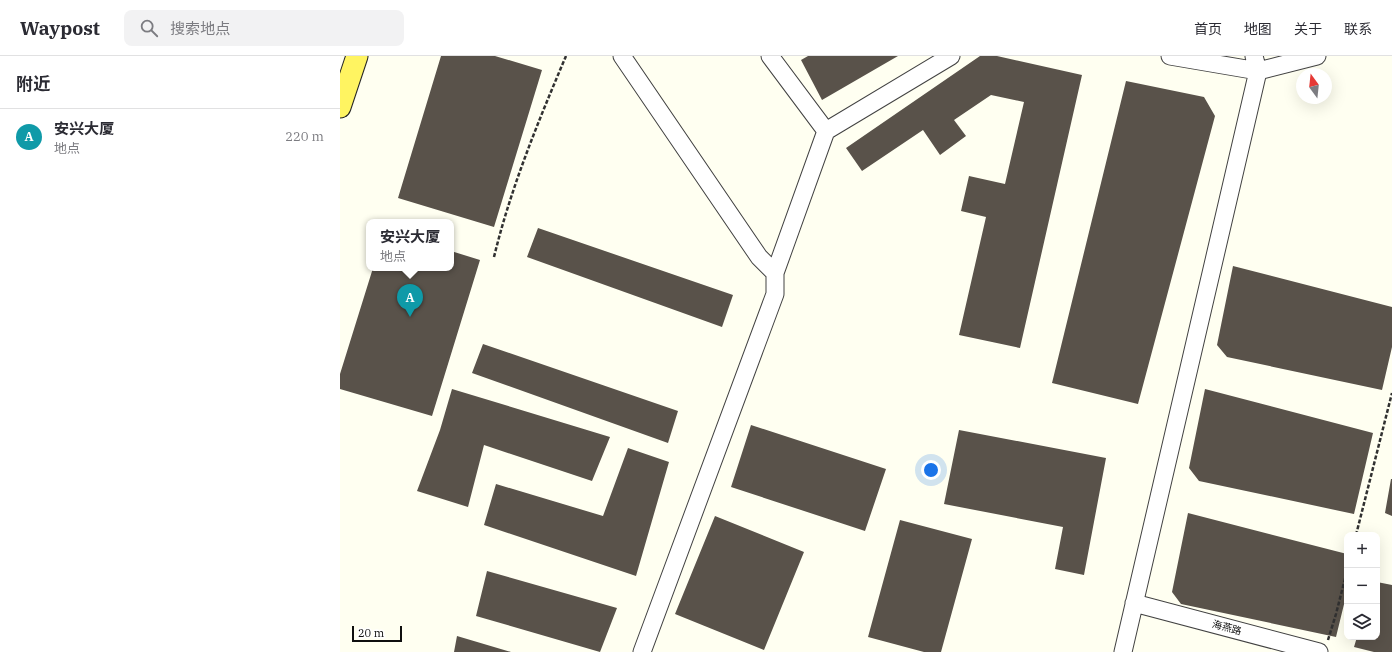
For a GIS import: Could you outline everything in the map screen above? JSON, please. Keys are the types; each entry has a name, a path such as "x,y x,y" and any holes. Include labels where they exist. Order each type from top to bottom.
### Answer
{"main road":[{"path":"340,107 357,56"}],"street":[{"path":"622,56 759,257 775,274"},
{"path":"770,56 826,131"},
{"path":"642,652 774,294 775,274 826,131 951,56"},
{"path":"1170,56 1256,64 1317,56"},
{"path":"1123,652 1256,64"},
{"name":"海燕路","path":"1134,603 1323,648"}],"path":[{"path":"494,257 502,226 528,147 566,56"},
{"path":"1357,532 1392,393"},
{"path":"1323,648 1336,614 1344,583"}],"building":[{"path":"441,56 495,56 542,70 494,227 398,198"},
{"path":"808,56 898,56 822,100 801,60"},
{"path":"980,56 997,56 1082,75 1020,348 959,335 986,217 961,211 969,176 1005,184 1024,102 991,95 954,120 966,136 940,155 923,130 862,171 846,148"},
{"path":"1126,81 1204,97 1215,116 1138,404 1052,383"},
{"path":"538,228 733,295 722,327 527,257"},
{"path":"454,252 480,260 432,416 340,389 340,374 372,271 454,271"},
{"path":"1233,266 1392,307 1392,347 1382,390 1227,357 1217,345"},
{"path":"483,344 678,411 668,443 472,373"},
{"path":"452,389 610,437 592,481 484,445 468,507 417,491 440,430"},
{"path":"1205,389 1373,433 1354,514 1199,481 1189,468"},
{"path":"751,425 886,469 865,531 731,487"},
{"path":"959,430 1106,458 1084,575 1055,569 1063,527 944,504"},
{"path":"628,448 669,462 636,576 484,525 496,484 603,516"},
{"path":"1392,479 1392,516 1385,513"},
{"path":"1188,513 1344,553 1344,604 1336,637 1181,604 1172,592"},
{"path":"715,516 804,552 764,650 675,614"},
{"path":"900,520 972,539 941,652 924,652 868,637"},
{"path":"487,571 617,608 600,652 476,616"},
{"path":"1380,583 1392,585 1392,652 1374,652 1354,647 1356,640 1380,640"},
{"path":"457,636 511,652 454,652"}],"place":[{"name":"安兴大厦","path":"410,317"}]}
